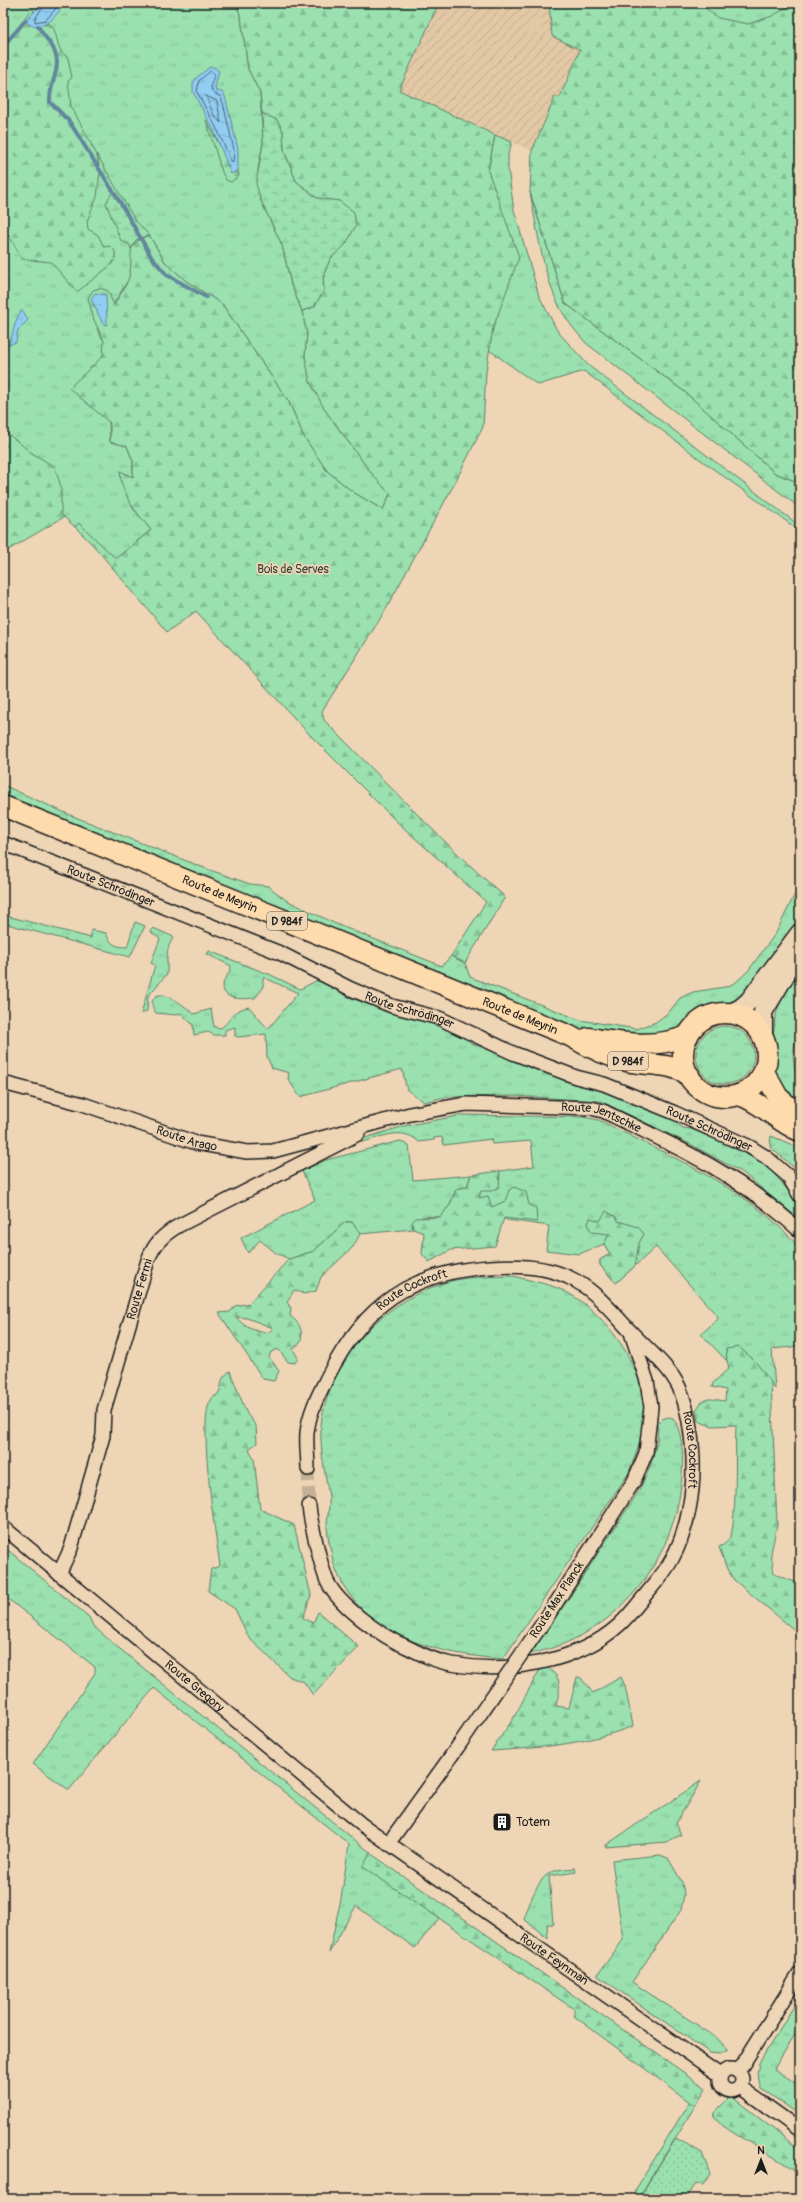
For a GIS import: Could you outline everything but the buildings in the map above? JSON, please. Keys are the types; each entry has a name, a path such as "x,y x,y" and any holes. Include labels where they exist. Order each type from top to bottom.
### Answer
{"main road":[{"name":"Route de Meyrin","path":"3,806 570,1036 608,1055 640,1063 675,1067 689,1075"},
{"path":"739,1095 755,1084 764,1072 767,1051 763,1037 748,1021 729,1014 715,1015 702,1021 688,1036 684,1056 689,1075 697,1085 707,1093 720,1096 739,1095 756,1103 777,1119 800,1131"},
{"name":"Route de Meyrin","path":"570,1036 639,1045 660,1044 688,1036"},
{"path":"764,1072 778,1097 800,1116"}],"street":[{"name":"Route Schrödinger","path":"3,843 280,953 351,989 392,1006 439,1018 469,1031 486,1042 513,1053 576,1077 604,1084 661,1107 750,1147 766,1157 788,1176 800,1196"},
{"path":"729,1014 741,1008 749,1001 800,933"},
{"path":"763,1037 763,1012 800,950"},
{"name":"Route Arago","path":"3,1083 83,1104 196,1143 247,1152 273,1151 373,1125"},
{"name":"Route Jentschke","path":"373,1125 410,1114 466,1104 591,1108 630,1124 728,1175 777,1209 800,1231"},
{"name":"Route Fermi","path":"59,1574 72,1548 103,1436 104,1410 148,1260 155,1245 163,1236 178,1226 331,1150 373,1125"},
{"name":"Route Cockroft","path":"308,1469 309,1423 321,1389 340,1353 366,1317 397,1294 438,1276 480,1268 506,1266 534,1268 565,1276 580,1284 602,1300 655,1356 678,1385 691,1436 693,1461 692,1488 688,1515 673,1559 618,1627 596,1642 553,1659 504,1667 451,1664 399,1644 372,1628 344,1602 328,1582 309,1506"},
{"name":"Route Max Planck","path":"388,1844 459,1745 547,1616 634,1481 646,1453 651,1407 647,1381 631,1332"},
{"name":"Route Gregory","path":"3,1527 336,1803 388,1844"},
{"name":"Route Feynman","path":"388,1844 720,2075"},
{"path":"738,2072 800,1973"},
{"path":"728,2069 738,2072 742,2078 740,2087 736,2090 726,2091 720,2084 720,2075 728,2069"},
{"path":"740,2087 800,2130"}],"shaded area":[{"path":"439,3 549,3 552,36 580,50 560,97 555,97 532,151 399,90"}],"green space":[{"path":"3,3 236,3 241,17 248,69 260,93 263,143 258,169 261,201 282,245 291,284 302,311 307,334 305,356 325,410 372,474 390,494 383,510 353,492 327,471 304,437 289,402 222,304 186,281 165,262 149,235 131,264 129,279 97,330 104,341 110,441 127,446 133,461 132,507 151,530 115,559 79,524 75,527 64,517 3,449"},
{"name":"Bois de Serves","path":"236,3 439,3 399,90 495,135 488,171 519,257 493,328 486,372 483,427 451,490 385,611 322,711 324,720 436,833 505,897 465,963 451,956 486,902 395,820 308,733 196,611 167,632 94,546 75,527 79,523 116,559 151,530 130,503 123,488 120,471 133,477 133,461 127,446 110,442 110,423 69,388 103,356 104,341 94,320 88,298 93,290 100,288 108,291 114,305 129,277 132,247 135,243 149,235 165,262 186,281 222,304 289,402 304,437 327,471 353,492 383,510 390,494 372,474 325,410 310,382 305,356 307,334 302,311 314,307 324,290 323,277 330,259 346,244 339,201 317,198 296,181 284,150 283,131 277,120 262,113 260,93 248,69 241,17"},
{"path":"549,3 699,3 718,18 748,24 772,16 795,3 800,3 800,483 775,473 685,392 565,303 530,192 532,151 555,97 560,97 580,50 552,36"},
{"path":"641,3 800,3 744,57"},
{"path":"33,8 34,15 28,17 45,25 49,23 55,31 61,50 68,58 72,78 68,81 71,106 97,155 100,172 97,197 87,221 88,229 98,235 104,247 110,246 115,251 115,259 111,265 77,292 51,262 22,259 10,237 3,232 3,46 8,42"},
{"path":"262,113 277,120 283,131 284,150 296,181 317,198 339,201 354,212 356,225 346,244 330,259 323,277 324,290 314,307 302,311 291,284 282,245 261,201 256,184 263,143"},
{"path":"206,120 235,173 238,170 239,176 231,182 226,180 222,172"},
{"path":"495,135 512,142 508,155 508,169 514,210 539,296 558,332 589,366 800,526 800,531 705,463 584,371 538,385 489,350 493,328 488,171"},
{"path":"97,155 135,220 149,235 136,240 131,249 129,244 121,241 106,203 113,191 100,172"},
{"path":"530,192 565,303 685,392 775,473 800,483 800,508 586,343 579,335 560,308 549,281 541,252"},
{"path":"3,430 32,453 55,467 61,487 61,514 64,517 3,553"},
{"path":"3,785 70,815 207,869 250,884 268,886 286,900 336,924 442,966 451,956 465,963 470,977 580,1020 637,1029 656,1022 669,1012 680,998 693,992 725,987 735,983 748,971 776,933 795,894 800,890 800,925 779,955 736,1002 713,1005 698,1011 669,1036 600,1035 581,1030 3,796"},
{"path":"3,915 91,938 91,930 106,933 111,942 123,947 127,947 135,922 145,926 130,957 3,923"},
{"path":"153,928 174,937 169,946 167,955 167,974 148,996 147,1011 141,1014 155,965 151,963 160,939 151,932"},
{"path":"209,951 271,975 300,989 318,980 336,987 348,997 365,1003 402,1013 427,1017 467,1036 471,1043 512,1059 612,1092 670,1117 683,1128 691,1129 722,1142 763,1163 794,1198 800,1220 743,1173 690,1144 600,1101 515,1096 446,1097 424,1102 407,1090 402,1069 300,1097 288,1079 289,1073 272,1068 267,1057 266,1034 238,1037 235,1036 235,1027 225,1030 225,1035 214,1035 208,1032 194,1035 193,1025 181,1013 176,1015 156,1013 152,1006 152,1002 158,995 163,995 186,1007 194,1014 211,1009 214,1027 221,1028 239,1010 249,1007 268,1029 298,993 263,977 263,988 255,998 240,999 230,997 224,991 223,986 231,966 207,954"},
{"path":"800,965 800,1012 793,1056 798,1093 800,1093 800,1107 791,1100 774,1074 774,1033 775,1019 780,1003 787,987"},
{"path":"725,1026 736,1028 749,1039 752,1044 754,1055 752,1066 741,1079 736,1082 725,1084 714,1082 701,1071 698,1066 696,1055 698,1044 709,1031 714,1028"},
{"path":"463,1115 583,1117 599,1120 707,1175 758,1208 781,1228 800,1249 800,1346 772,1349 775,1389 754,1360 726,1349 727,1361 701,1334 719,1318 656,1247 616,1283 600,1265 600,1260 610,1254 604,1244 579,1254 546,1250 549,1226 507,1220 475,1204 477,1190 500,1171 534,1166 531,1141 492,1144 491,1139 444,1145 442,1137 434,1138 434,1140 419,1142 413,1137 392,1134 362,1142 362,1139 404,1126"},
{"path":"771,1136 800,1148 800,1175 797,1170 770,1147"},
{"path":"400,1141 409,1146 413,1180 471,1175 467,1187 456,1189 450,1205 440,1217 425,1216 412,1222 413,1229 360,1234 352,1222 345,1222 314,1251 289,1259 276,1253 260,1240 248,1253 241,1238 315,1200 302,1171 326,1160"},
{"path":"500,1171 499,1187 492,1191 481,1191 479,1198 488,1196 492,1207 505,1201 509,1190 514,1187 526,1192 529,1205 536,1208 537,1222 504,1218 495,1246 451,1250 429,1262 422,1254 424,1233 413,1229 412,1222 416,1218 440,1217 450,1205 456,1189 467,1187 471,1175"},
{"path":"606,1211 616,1217 618,1221 638,1227 644,1234 639,1243 635,1266 616,1283 600,1265 600,1260 610,1254 604,1244 609,1234 591,1232 588,1224 590,1218 600,1221"},
{"path":"345,1222 352,1222 360,1234 353,1247 321,1277 316,1291 304,1294 294,1290 287,1302 291,1308 290,1316 300,1327 302,1334 301,1342 293,1349 298,1358 295,1363 288,1362 278,1349 271,1352 269,1357 279,1371 274,1381 263,1379 219,1313 230,1312 235,1306 249,1303 289,1259 314,1251","holes":["236,1317 247,1318 273,1328 268,1333 254,1330 243,1324"]},
{"path":"513,1276 548,1285 568,1293 582,1302 608,1327 630,1358 637,1375 642,1392 644,1418 640,1442 628,1474 503,1659 452,1652 426,1646 402,1637 380,1624 361,1609 345,1589 334,1564 328,1536 327,1527 329,1497 322,1457 321,1427 322,1417 329,1393 339,1370 352,1349 367,1331 385,1314 406,1300 428,1289 451,1281 474,1277"},
{"path":"739,1347 754,1360 771,1382 777,1525 771,1553 774,1574 800,1584 798,1633 734,1580 727,1569 719,1547 730,1537 734,1517 736,1425 711,1426 698,1421 696,1410 702,1402 708,1399 725,1401 726,1390 712,1387 713,1383 729,1368 726,1349"},
{"path":"230,1371 247,1414 256,1426 257,1443 249,1449 254,1459 260,1509 294,1525 311,1595 303,1618 313,1623 318,1612 359,1647 313,1695 304,1682 290,1677 249,1638 235,1609 208,1591 211,1569 220,1566 209,1479 206,1430 207,1411 213,1397 218,1394 220,1390 224,1377"},
{"path":"668,1417 673,1418 680,1433 683,1460 682,1478 677,1510 669,1534 659,1556 646,1577 631,1596 614,1613 594,1628 561,1645 526,1655 565,1604 640,1489 650,1467 657,1442 658,1423 662,1419"},
{"path":"3,1546 89,1617 93,1626 115,1645 371,1853 364,1867 439,1918 415,1948 356,1906 329,1953 341,1899 349,1844 154,1688 69,1790 33,1764 95,1673 95,1667 3,1595"},
{"path":"547,1667 556,1676 559,1684 559,1694 556,1706 569,1708 577,1677 581,1678 593,1693 621,1677 625,1686 633,1726 581,1741 545,1747 491,1751 513,1719 539,1671"},
{"path":"701,1781 676,1823 681,1835 666,1842 606,1847 606,1845"},
{"path":"370,1853 706,2088 695,2106 574,2016 574,2009 363,1867"},
{"path":"660,1855 668,1858 682,1882 684,1894 681,1910 632,1982 717,2038 728,2050 720,2054 710,2053 598,1976 623,1940 612,1860"},
{"path":"575,1868 576,1872 549,1876 553,1924 547,1924 548,1939 524,1919 537,1887 545,1876 562,1869"},
{"path":"800,1996 800,2026 774,2069 800,2086 800,2115 762,2089 757,2074 759,2063"},
{"path":"731,2096 800,2150 800,2173 722,2126 714,2117 715,2112"},
{"path":"690,2101 695,2106 639,2197 642,2199 635,2199 636,2189"},
{"path":"676,2138 702,2153 710,2174 703,2185 695,2185 686,2199 639,2198"}],"water":[{"path":"43,3 65,3 54,18 45,24 34,26 28,24 26,20"},
{"path":"210,67 214,67 219,71 215,87 216,91 222,92 225,96 238,149 238,170 231,174 215,133 193,92 193,83 196,78"},
{"path":"95,293 106,295 107,325 103,324 91,299"},
{"path":"21,311 23,311 28,320 18,330 16,342 9,345 17,318"}],"waterway":[{"path":"3,46 26,20"},
{"path":"38,26 53,47 57,62 50,102 69,121 120,202 152,258 167,275 206,297"}],"tunnel":[{"path":"308,1469 309,1506"}],"place":[{"name":"Totem","path":"502,1822"}]}
